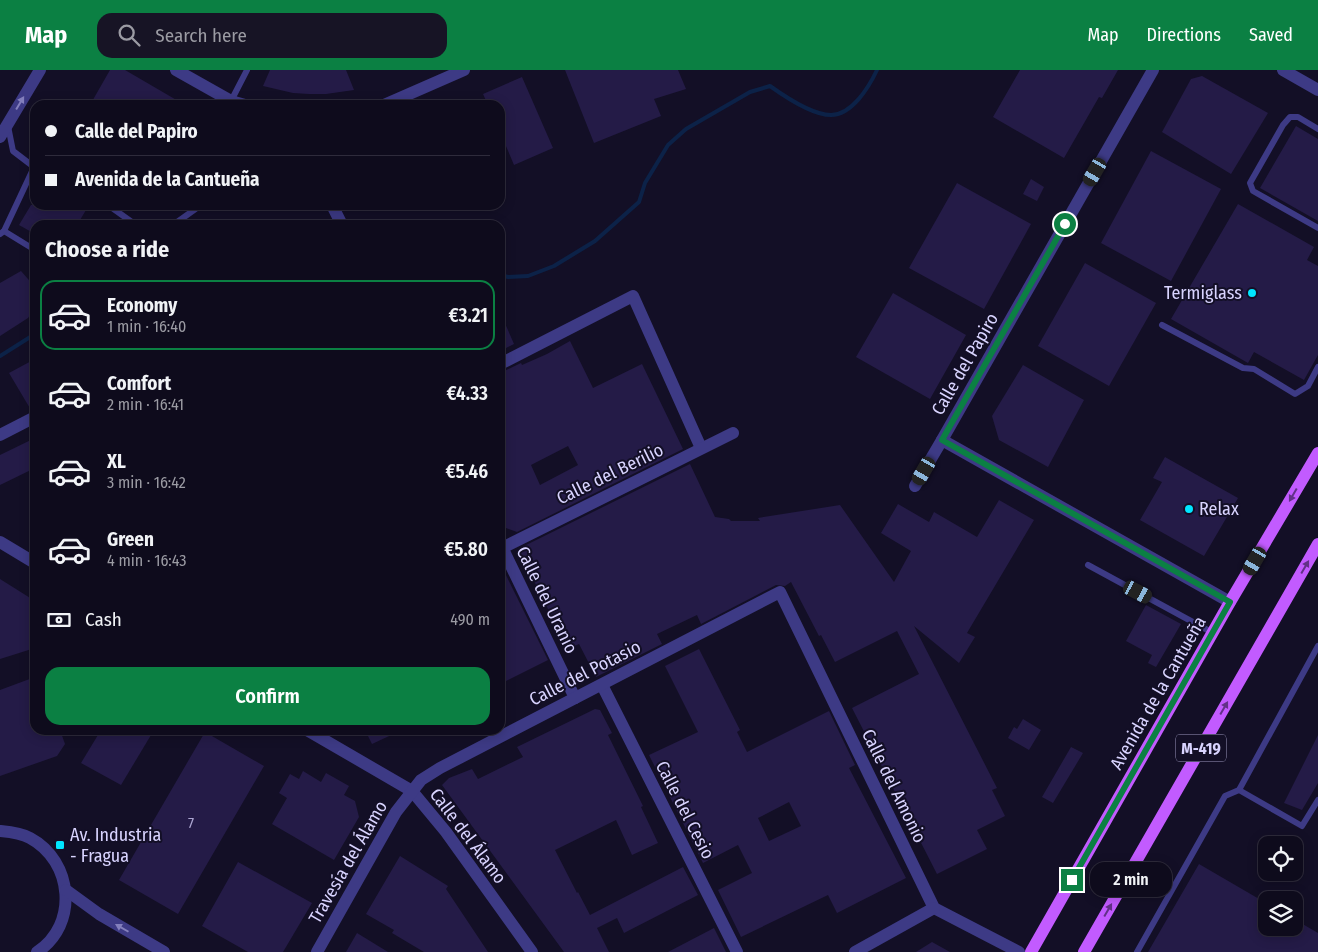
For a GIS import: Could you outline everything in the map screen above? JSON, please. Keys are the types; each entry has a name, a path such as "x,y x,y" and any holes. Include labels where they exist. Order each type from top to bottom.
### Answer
{"main road":[{"name":"Avenida de la Cantueña","path":"1031,952 1230,602 1318,452"},
{"name":"M-419","path":"1084,952 1318,544"}],"street":[{"path":"0,137 40,70"},
{"path":"176,70 229,100"},
{"path":"395,100 464,70"},
{"name":"Calle del Papiro","path":"1153,70 942,440 1230,602"},
{"path":"1283,70 1318,90"},
{"path":"505,361 633,296 702,448"},
{"path":"0,434 30,419"},
{"name":"Calle del Berilio","path":"505,543 733,434"},
{"path":"915,486 942,440"},
{"path":"0,542 30,561"},
{"name":"Calle del Uranio","path":"505,553 575,698"},
{"name":"Calle del Potasio","path":"505,734 780,592"},
{"name":"Calle del Amonio","path":"780,592 934,908"},
{"name":"Calle del Cesio","path":"602,684 737,952"},
{"name":"Calle del Álamo","path":"316,735 412,791 446,832 532,952"},
{"name":"Calle del Potasio","path":"412,791 421,780 440,768 504,735"},
{"name":"Travesía del Álamo","path":"316,952 396,812 412,791"},
{"path":"0,831 30,837 50,853 60,869 66,890 65,911 58,931 37,952"},
{"path":"66,890 99,914 164,952"},
{"path":"855,952 934,908 1019,952"}],"lane":[{"path":"235,100 246,70"},
{"path":"1318,129 1298,117 1290,117 1283,125 1250,183 1253,191 1318,228"},
{"path":"7,125 13,151 30,163"},
{"path":"30,177 2,232 30,247"},
{"path":"115,210 129,220"},
{"path":"179,220 194,210"},
{"path":"1162,325 1243,368 1254,369 1294,394 1308,386 1318,367"},
{"path":"1088,565 1213,632"},
{"path":"1137,952 1225,796 1239,790 1318,646"},
{"path":"1239,790 1302,826 1318,800"}],"building":[{"path":"110,70 125,70 176,100 93,100"},
{"path":"270,70 346,70 354,90 326,94 309,94 293,93 263,86"},
{"path":"565,70 678,70 686,89 654,99 661,116 594,143"},
{"path":"1020,70 1118,70 1102,98 1099,97 1064,158 993,117"},
{"path":"1202,76 1268,113 1231,174 1162,132 1191,79"},
{"path":"522,77 553,148 514,165 505,144 505,100 486,100 483,94"},
{"path":"1296,126 1318,139 1318,221 1260,188"},
{"path":"1151,151 1221,189 1171,281 1101,243"},
{"path":"1031,179 1044,187 1037,201 1023,194"},
{"path":"957,183 1031,224 984,309 909,268"},
{"name":"Termiglass","path":"1238,204 1314,247 1307,260 1318,266 1318,355 1304,380 1254,352 1248,363 1171,319"},
{"path":"30,207 30,210 86,210 80,220 30,220 30,231 19,225"},
{"path":"1085,263 1156,303 1109,386 1038,346"},
{"path":"21,271 30,281 30,315 0,336 0,283"},
{"path":"893,293 966,335 930,399 856,357"},
{"path":"505,323 514,344 505,348"},
{"path":"570,341 593,388 642,364 683,449 517,532 506,528 505,371 521,363 522,365","holes":["568,446 578,465 540,485 531,465"]},
{"path":"30,362 30,408 9,373"},
{"path":"1023,365 1084,400 1048,467 999,440 992,416"},
{"path":"30,440 30,470 0,485 0,455"},
{"name":"Relax","path":"1165,457 1238,498 1204,556 1140,520 1162,482 1153,478"},
{"path":"690,464 715,517 731,521 760,521 758,518 840,505 894,582 911,551 881,533 898,504 929,522 934,512 977,537 999,500 1034,520 967,633 975,637 959,663 914,626 997,788 992,790 1005,816 977,830 987,849 937,874 852,708 919,674 897,631 835,662 791,582 785,586 776,585 701,624 697,615 657,634 662,644 596,677 579,644 568,649 518,549"},
{"path":"505,573 548,660 505,682"},
{"path":"0,579 30,598 30,650 0,659"},
{"path":"1146,605 1181,624 1156,667 1148,663 1152,655 1126,641"},
{"path":"699,649 740,730 737,732 747,752 829,711 855,765 849,768 906,878 837,913 828,895 741,937 718,890 752,873 738,845 703,863 649,755 698,732 665,666","holes":["789,802 801,826 769,841 758,818"]},
{"path":"30,679 30,735 62,735 65,744 57,756 0,776 0,690"},
{"path":"595,709 600,710 612,733 608,735 643,806 641,807 658,843 632,855 616,820 555,850 577,893 590,915 683,867 698,895 624,933 617,918 597,928 609,952 564,952 442,785 449,778 472,769 478,779 523,757 517,747"},
{"path":"1023,719 1041,730 1029,750 1008,738 1014,727 1017,729"},
{"path":"98,735 151,735 121,785 81,763"},
{"path":"203,735 210,735 264,766 178,914 119,880"},
{"path":"368,735 391,735 372,744"},
{"path":"1318,735 1318,783 1302,810 1284,803"},
{"path":"1071,747 1083,753 1053,803 1042,797"},
{"path":"303,771 321,782 326,773 349,786 344,795 355,801 359,817 334,860 272,824 287,798 279,793 290,774 299,779"},
{"path":"400,856 448,886 446,889 488,952 424,952 392,933 394,930 366,914"},
{"path":"238,862 312,903 283,952 248,952 202,926"},
{"path":"1199,864 1258,898 1258,936 1303,936 1303,924 1318,933 1318,952 1148,952"},
{"path":"714,928 726,952 668,952"},
{"path":"357,933 388,952 346,952"},
{"path":"932,942 950,952 916,952"}],"waterway":[{"path":"505,276 528,276 554,266 595,241 639,202 645,183 668,145 686,129 750,92 770,86 791,100 816,112 831,115 839,114 859,99 877,70"},
{"path":"0,356 30,337"}],"place":[{"name":"Termiglass","path":"1252,293"},
{"name":"Relax","path":"1189,509"},
{"name":"Av. Industria - Fragua","path":"60,845"}],"route":[{"path":"1065,224 942,440 1230,602 1072,880"}]}
